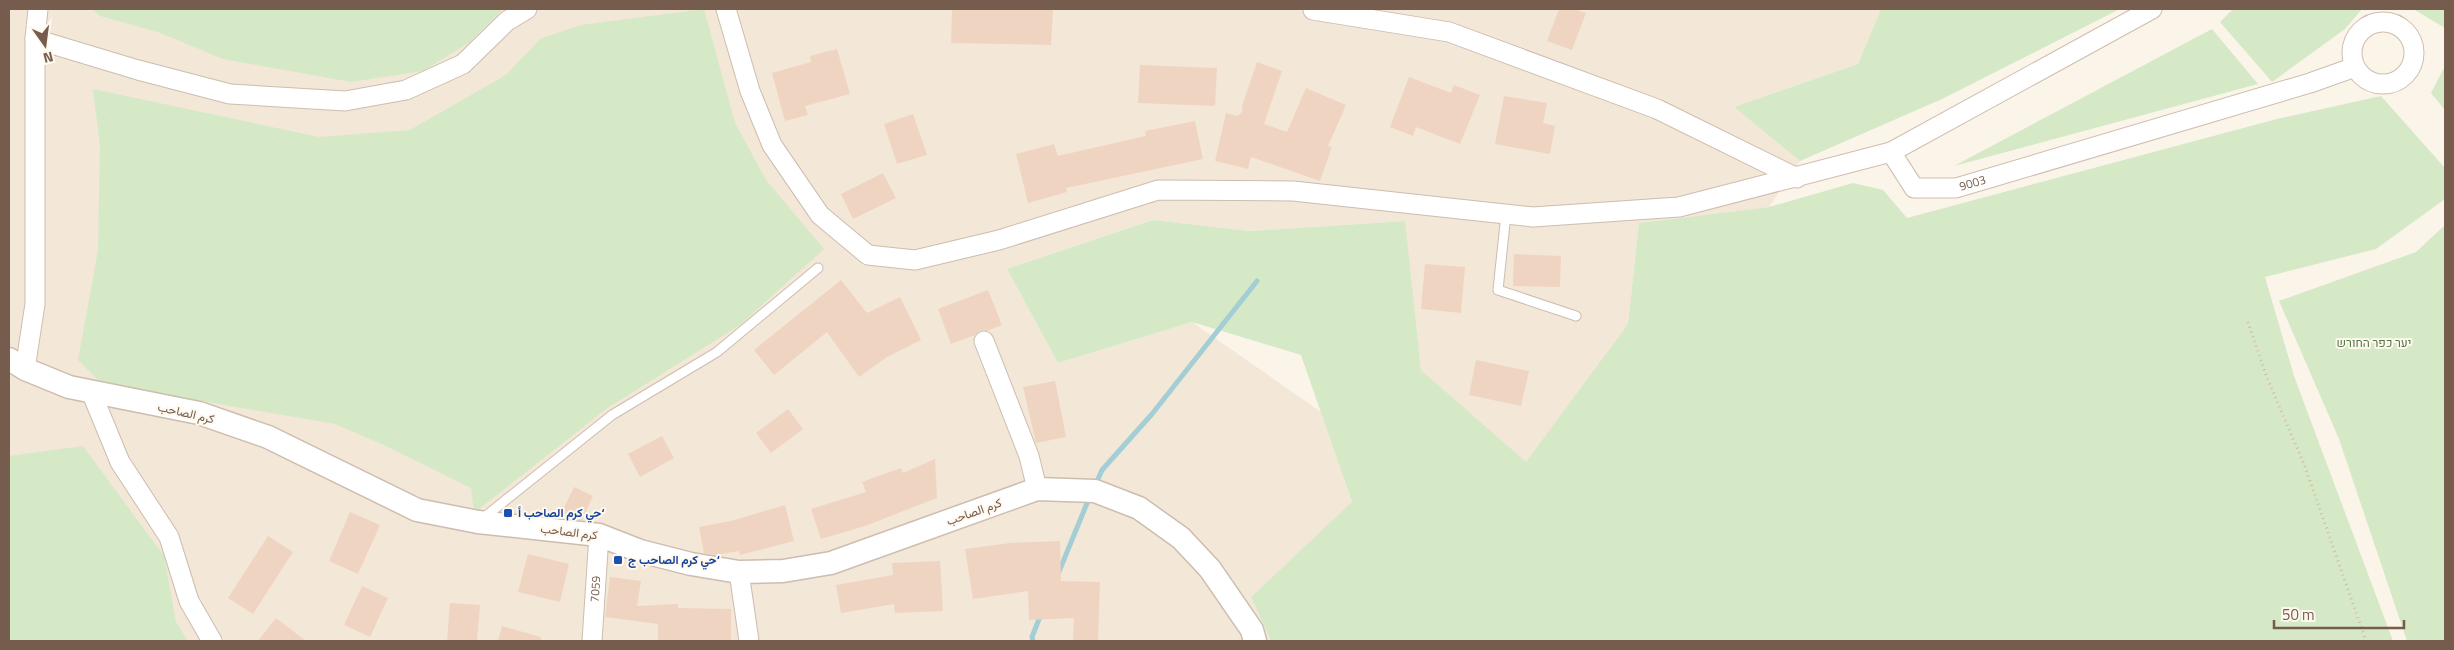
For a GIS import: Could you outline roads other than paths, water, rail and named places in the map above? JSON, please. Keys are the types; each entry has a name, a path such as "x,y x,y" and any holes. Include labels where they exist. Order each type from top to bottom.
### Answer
{"street":[{"path":"17,364 35,304 35,39 38,9"},
{"path":"35,39 138,70 230,94 345,101 406,90 463,64 507,21 527,9"},
{"path":"726,9 750,91 772,145 820,215 868,255 915,260 999,240 1158,190 1293,191 1533,216 1679,207 1798,178 1891,152 2152,9"},
{"path":"1313,10 1450,32 1657,108 1798,178"},
{"name":"9003","path":"1891,152 1914,188 1956,188 2310,83 2355,67"},
{"path":"984,341 1029,456 1037,489"},
{"name":"كرم الصاحب","path":"17,364 69,387 92,394 199,413 268,438 417,510 478,522 599,535 640,551 691,564 739,572 783,571 831,564 1037,489 1095,491 1139,508 1181,538 1210,569 1252,630 1255,641"},
{"path":"92,394 120,462 168,537 189,602 212,641"},
{"name":"7059","path":"592,641 599,535"},
{"path":"739,572 749,641"}],"lane":[{"path":"1506,214 1498,290 1576,316"},
{"path":"478,522 612,415 717,352 818,268"}],"waterway":[{"path":"1095,486 1102,470 1152,414 1257,281"},
{"path":"1058,574 1090,496"},
{"path":"1033,641 1032,637 1041,614"}],"place":[{"name":"حي كرم الصاحب أ‘","path":"508,513"},
{"name":"حي كرم الصاحب ج‘","path":"618,560"}],"park label":[{"name":"יער כפר החורש","path":"2374,343"}]}
